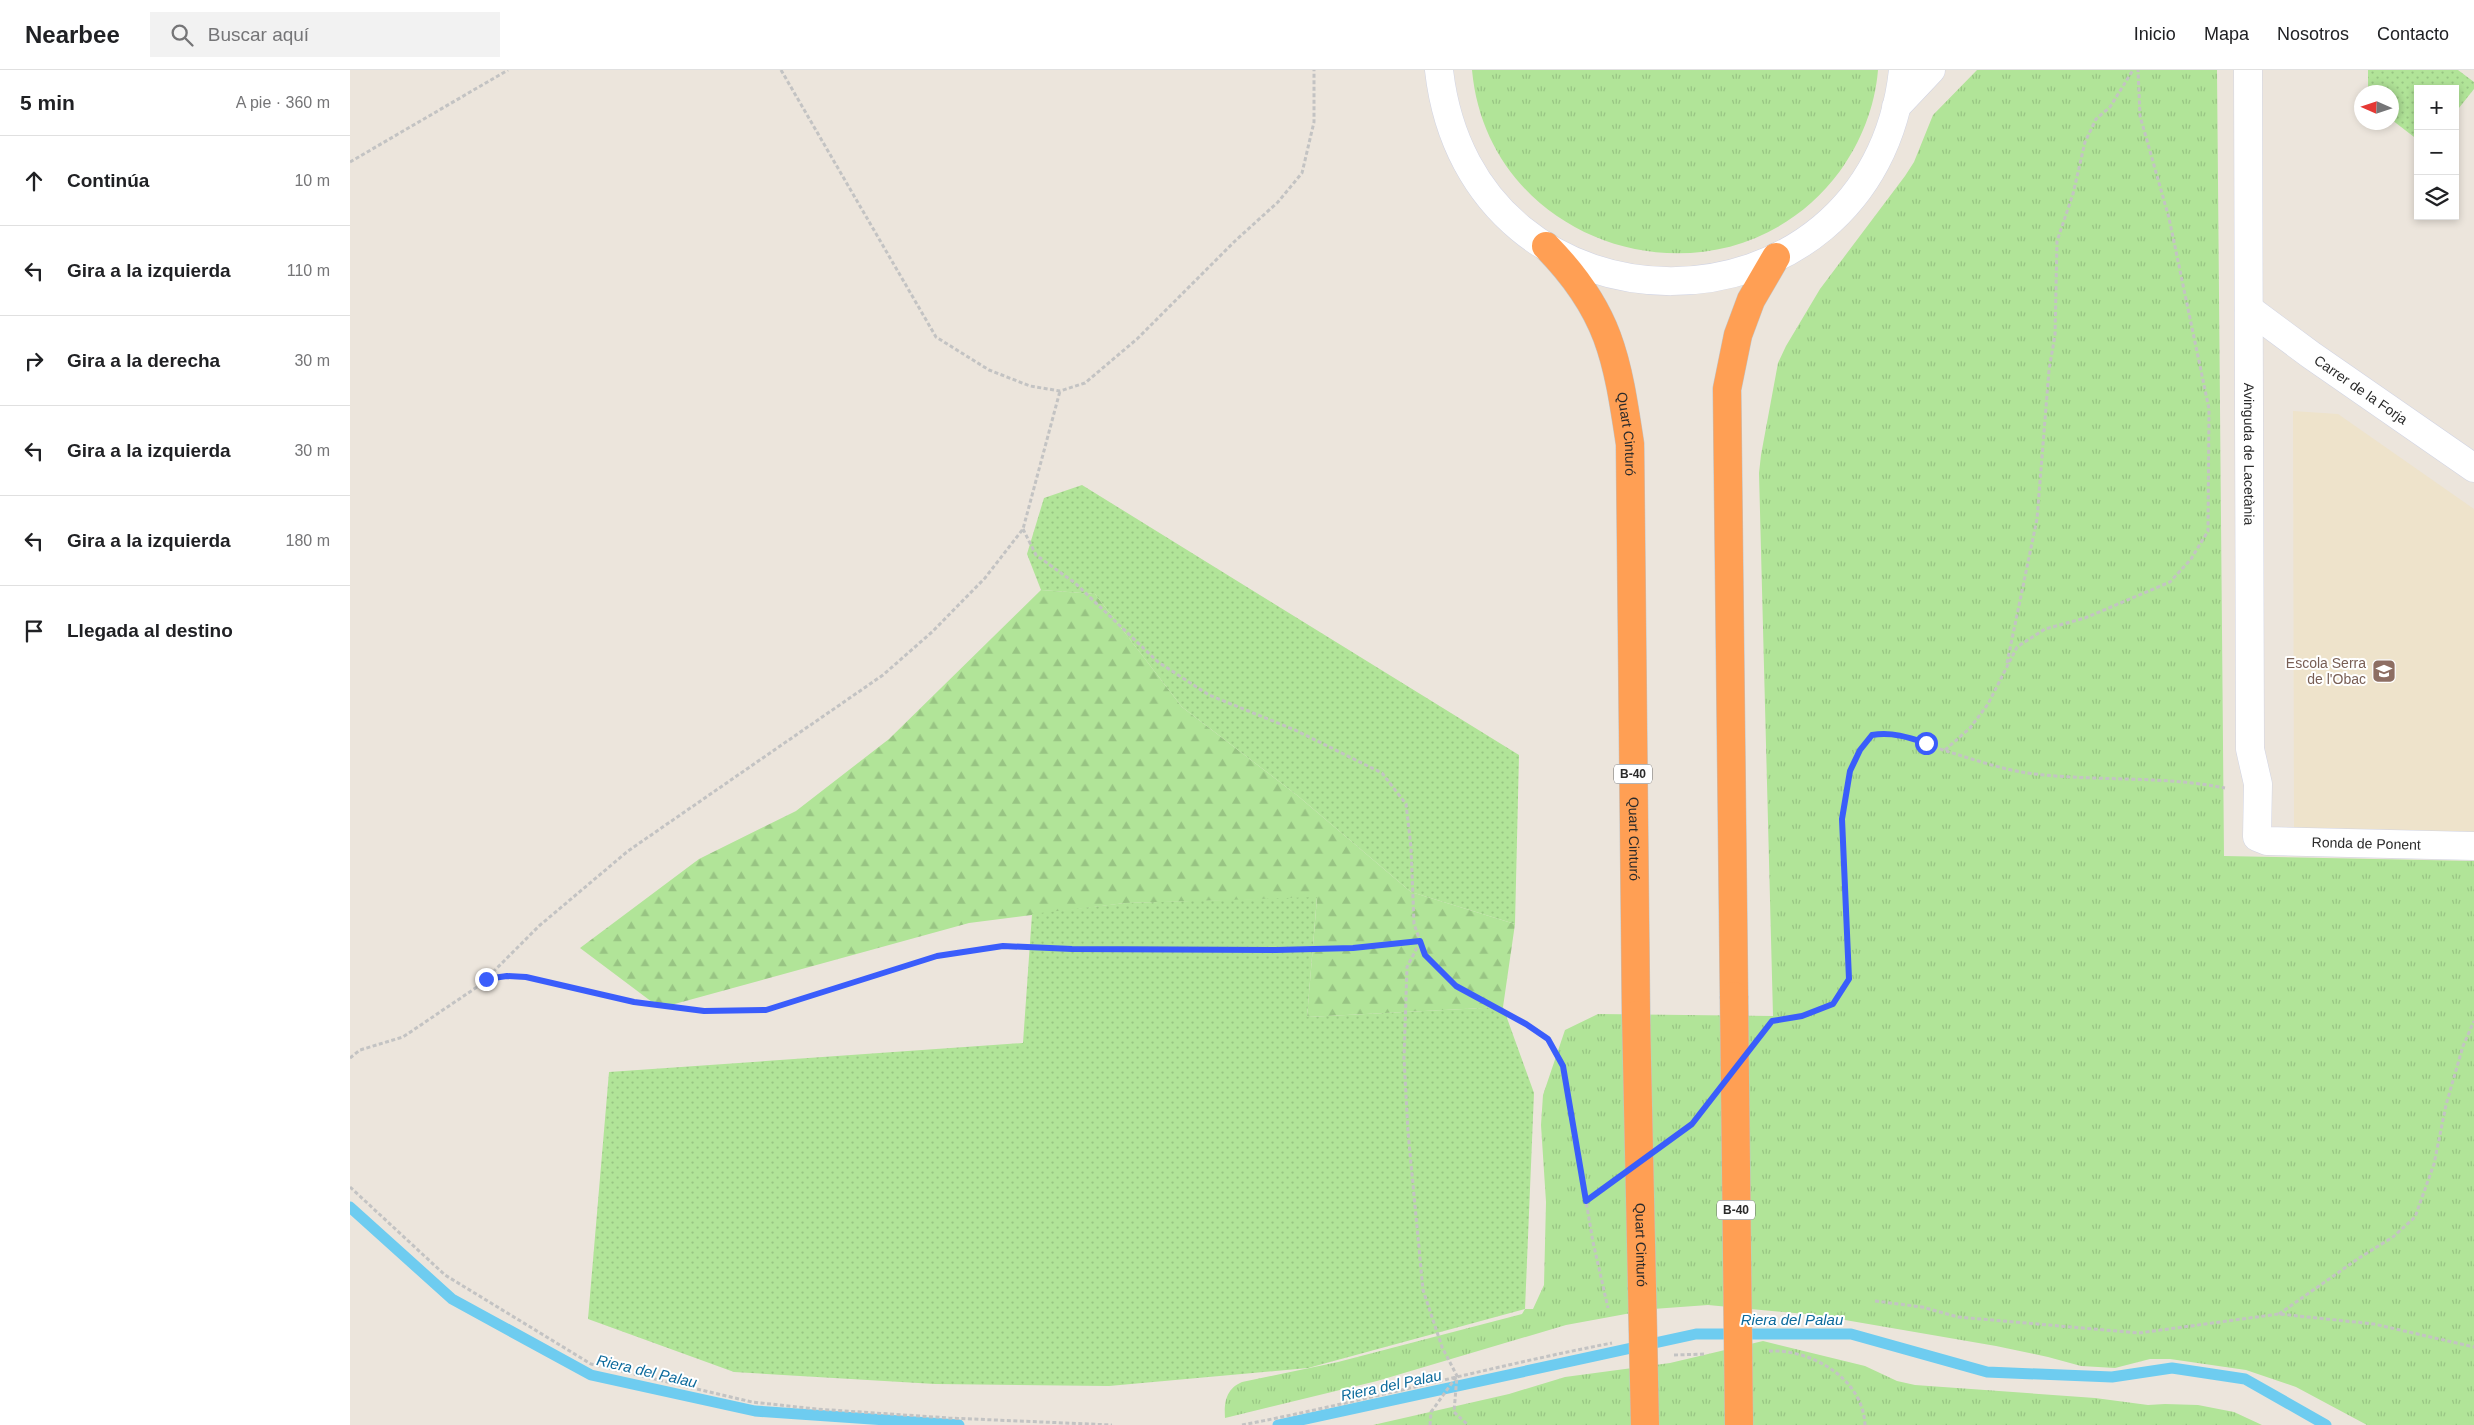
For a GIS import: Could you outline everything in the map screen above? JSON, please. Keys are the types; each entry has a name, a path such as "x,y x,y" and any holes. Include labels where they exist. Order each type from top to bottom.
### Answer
{"highway":[{"name":"Quart Cinturó","path":"1546,246 1565,265 1583,289 1604,324 1614,355 1630,444 1636,1015 1645,1425"},
{"name":"B-40","path":"1739,1425 1727,389 1738,335 1751,300 1776,257"}],"street":[{"path":"1439,70 1445,107 1452,128 1471,168 1496,203 1511,219 1546,246 1582,265 1640,281 1660,282 1719,278 1776,257 1807,239 1847,202 1877,158 1896,107 1903,70"},
{"path":"1896,107 1931,70"},
{"name":"Avinguda de Lacetània","path":"2248,70 2250,749 2258,793 2257,837"},
{"name":"Carrer de la Forja","path":"2249,309 2311,355 2474,468"},
{"name":"Ronda de Ponent","path":"2257,837 2267,842 2474,846"}],"path":[{"path":"350,162 508,70"},
{"path":"781,70 936,337 989,370 1030,386 1060,391 1085,383 1138,339 1235,241 1278,202 1302,172 1314,122 1314,70"},
{"path":"2006,668 2037,519 2049,370 2055,335 2057,241 2073,194 2085,142 2096,119 2110,107 2133,70"},
{"path":"1945,750 1970,728 1988,704 2017,647 2045,629 2085,618 2170,582 2191,559 2208,531 2210,409 2169,218 2140,116 2138,70"},
{"path":"350,1058 360,1050 403,1037 486,979 539,926 628,851 883,675 932,632 985,578 1023,529 1060,391"},
{"path":"1023,529 1036,554 1075,583 1158,662 1209,695 1294,730 1382,773 1406,804 1411,847 1414,924 1425,955 1456,986 1526,1024 1548,1039 1563,1066 1586,1201 1608,1309"},
{"path":"1766,1029 1772,1021 1802,1016 1833,1004 1849,979 1842,819 1850,771 1860,750 1872,735 1885,733 1903,736 1945,750 2025,772 2194,782 2258,793"},
{"path":"486,979 507,976 526,977 634,1002 704,1011 766,1010 937,956 1003,946 1072,949 1276,950 1353,948 1420,941"},
{"path":"1420,941 1407,967 1404,1058 1413,1202 1423,1290 1442,1347 1457,1376 1454,1412 1468,1425"},
{"path":"2279,1314 2359,1258 2393,1237 2415,1217 2434,1164 2446,1105 2463,1046 2474,1021"},
{"path":"1669,1141 1692,1124 1703,1110"},
{"path":"1586,1201 1608,1184"},
{"path":"350,1188 445,1275 591,1364 752,1402 816,1409 948,1418 1112,1425"},
{"path":"1875,1302 1922,1307 1958,1317 2139,1333 2279,1314 2374,1324 2474,1348"},
{"path":"1242,1425 1323,1410 1457,1376 1618,1342"},
{"path":"1768,1351 1786,1350 1830,1366 1854,1391 1865,1425"},
{"path":"1664,1356 1711,1354"},
{"path":"1430,1425 1431,1412 1457,1376"}],"shaded area":[{"name":"Escola Serra de l'Obac","path":"2293,411 2338,414 2474,509 2474,837 2294,833"}],"green space":[{"path":"1472,70 1878,70 1874,97 1866,124 1848,160 1840,171 1793,217 1738,244 1680,253 1621,246 1567,223 1521,185 1488,134"},
{"path":"1977,70 2217,70 2224,856 2474,861 2474,1425 2367,1425 2296,1387 2246,1370 2170,1359 2150,1359 2115,1368 2081,1366 1996,1346 1816,1315 1708,1305 1653,1309 1566,1325 1377,1381 1225,1418 1225,1407 1229,1392 1242,1382 1338,1362 1522,1314 1525,1309 1533,1309 1544,1285 1546,1202 1541,1125 1543,1095 1565,1030 1598,1014 1773,1016 1759,473 1778,363 1820,289 1914,162 1933,115"},
{"path":"2368,70 2458,70 2474,82 2474,89 2459,108 2459,85 2414,85 2414,137 2399,125 2399,85 2368,85"},
{"path":"1082,485 1519,755 1515,924 1411,892 1298,796 1182,707 1095,594 1041,590 1027,554 1044,498"},
{"path":"1041,590 1095,594 1182,707 1298,796 1411,892 1515,924 1503,1007 1307,1017 1317,898 1125,903 969,923 660,1008 580,948 699,859 796,811 889,739"},
{"path":"1317,897 1307,1017 1503,1007 1534,1093 1525,1309 1308,1368 1109,1386 935,1384 734,1372 588,1319 609,1072 1023,1043 1032,914 1125,903"},
{"path":"1763,1341 1865,1366 1897,1381 1915,1385 2095,1398 2148,1405 2198,1405 2234,1412 2262,1425 1373,1425 1509,1394 1565,1377 1670,1363"}],"waterway":[{"name":"Riera del Palau","path":"350,1207 452,1299 591,1375 755,1411 959,1425"},
{"name":"Riera del Palau","path":"1278,1425 1696,1334 1851,1334 1987,1372 2112,1377 2172,1368 2245,1379 2326,1425"}],"place":[{"name":"Escola Serra de l'Obac","path":"2384,671"}],"route":[{"path":"486,979 507,976 526,977 573,986 634,1002 704,1011 766,1010 937,956 1003,946 1072,949 1276,950 1353,948 1420,941 1425,955 1456,986 1526,1024 1548,1039 1563,1066 1586,1201 1692,1124 1772,1021 1802,1016 1833,1004 1849,979 1842,864 1842,819 1850,771 1860,750 1872,735 1885,733 1926,743"}]}
